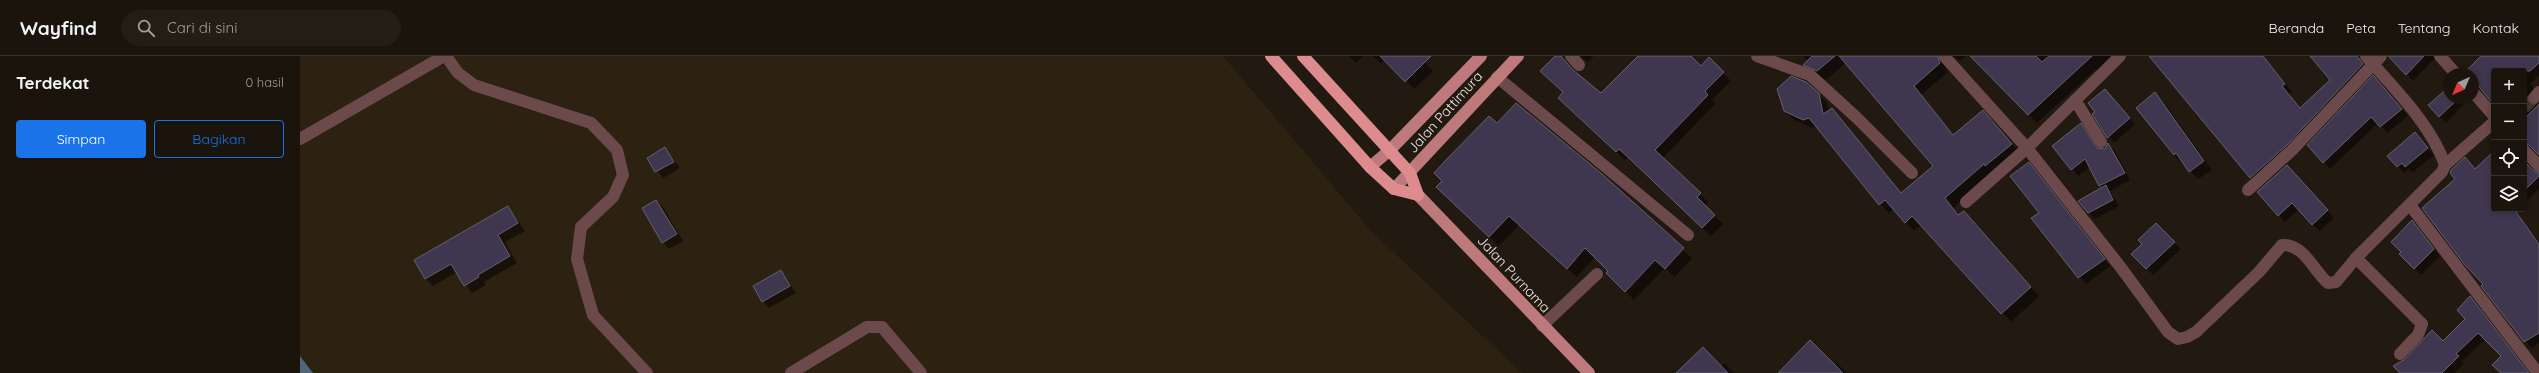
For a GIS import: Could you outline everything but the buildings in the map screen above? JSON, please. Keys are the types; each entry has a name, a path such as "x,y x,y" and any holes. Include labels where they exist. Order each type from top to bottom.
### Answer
{"highway":[{"path":"1271,56 1370,167 1394,189 1418,195"},
{"path":"1303,56 1410,173 1418,195"}],"main road":[{"name":"Jalan Pattimura","path":"1370,167 1390,150 1481,56"},
{"name":"Jalan Pattimura","path":"1394,189 1518,56"},
{"name":"Jalan Purnama","path":"1418,195 1542,326 1589,373"}],"street":[{"path":"300,139 445,56 458,73 474,85 591,123 616,150 623,175 613,197 581,227 577,259 593,315 647,373"},
{"path":"1571,56 1579,65"},
{"path":"1756,56 1810,75 1857,118 1912,173"},
{"path":"1944,56 2028,148 2122,268 2168,332 2178,339 2188,337 2196,332 2259,272 2282,245 2290,244 2299,249 2328,283 2336,282 2356,258 2436,179 2445,165 2491,125"},
{"path":"1966,202 2028,148 2120,56"},
{"path":"2440,56 2451,68"},
{"path":"2248,190 2291,151 2374,59 2435,143 2445,165"},
{"path":"1497,77 1688,235"},
{"path":"2479,99 2491,113"},
{"path":"2075,100 2101,142"},
{"path":"2527,153 2539,166"},
{"path":"2410,205 2538,373"},
{"path":"2356,258 2422,324 2418,335 2400,354"},
{"path":"1542,326 1597,274"},
{"path":"791,373 867,327 875,325 882,327 921,373"}],"shaded area":[{"path":"300,56 1223,56 1371,231 1522,373 313,373 300,356"}],"water":[{"path":"300,356 313,373 300,373"}],"tunnel":[{"path":"2527,105 2534,98"}]}
